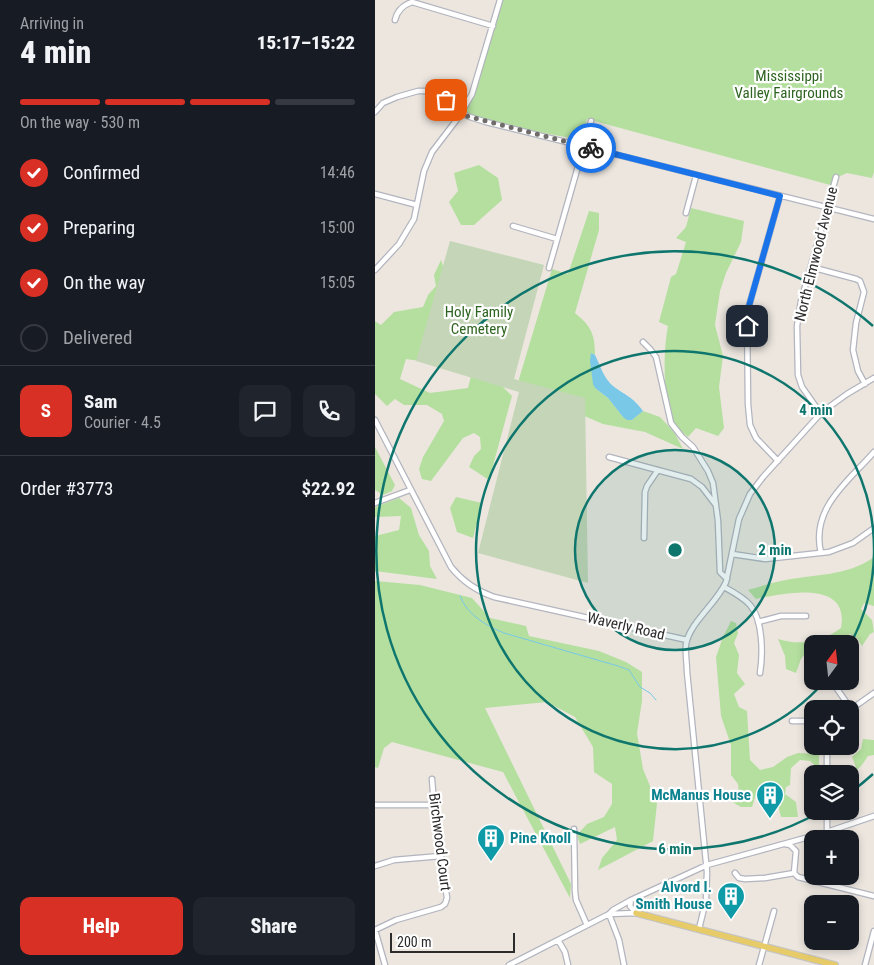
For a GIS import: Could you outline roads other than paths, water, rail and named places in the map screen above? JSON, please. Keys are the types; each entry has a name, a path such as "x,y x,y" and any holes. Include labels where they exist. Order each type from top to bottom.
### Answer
{"main road":[{"path":"636,913 835,965"}],"street":[{"path":"375,270 399,244 414,220 424,171 433,152 462,112 472,94 500,0"},
{"path":"395,20 396,14 405,4 411,2 493,26"},
{"path":"376,110 383,103 397,97 418,91 429,91 446,100 467,116 486,122 874,219"},
{"path":"549,268 591,122"},
{"path":"686,213 696,176"},
{"name":"North Elmwood Avenue","path":"821,414 802,387 798,375 797,326 801,301 836,177"},
{"path":"375,194 417,206"},
{"path":"777,461 752,432 748,404 747,320 749,306 780,196"},
{"path":"513,226 557,239"},
{"path":"811,267 856,279 864,287 856,323 853,350 856,366 865,384"},
{"path":"643,342 656,357 671,423 693,447 705,465 713,483 720,572 727,579"},
{"path":"699,929 707,893 707,865 687,672 687,640 697,623 724,587 739,519 750,494 777,461 821,414 847,394 874,378"},
{"name":"Waverly Road","path":"375,420 451,568 462,580 489,595 687,640"},
{"path":"821,553 819,535 823,514 828,503 874,452"},
{"path":"609,457 691,480 702,487 716,505"},
{"path":"644,538 645,492 657,470"},
{"path":"375,503 410,490"},
{"path":"732,554 765,559 821,553 853,543 874,528"},
{"path":"724,587 750,605 758,622 760,673"},
{"path":"564,604 564,612"},
{"path":"758,622 781,616 806,616"},
{"path":"859,703 874,693"},
{"path":"792,721 804,721"},
{"name":"Birchwood Court","path":"375,930 396,920 441,907 445,904 447,898 432,779"},
{"path":"375,805 434,805"},
{"path":"833,830 874,816"},
{"path":"574,829 576,900 587,925"},
{"path":"510,965 609,914 631,900 707,865 802,839"},
{"path":"794,873 796,851 802,839"},
{"path":"783,844 790,845 796,851"},
{"path":"375,866 394,860 441,856"},
{"path":"735,873 739,878 753,879 794,873"},
{"path":"794,873 798,877 874,896"},
{"path":"631,900 630,906 636,913"},
{"path":"759,965 774,910"},
{"path":"609,914 636,913"},
{"path":"609,914 619,940 624,965"},
{"path":"375,930 385,965"},
{"path":"865,965 874,931"},
{"path":"558,940 565,952 569,965"}],"water":[{"path":"591,353 595,355 610,383 632,399 643,411 632,420 627,420 623,417 608,398 595,388 590,361"}],"waterway":[{"path":"460,596 467,609 484,623 504,633 629,670 640,687 650,693 656,700"}],"place":[{"name":"McManus House","path":"770,819"},
{"name":"Pine Knoll","path":"491,862"},
{"name":"Alvord I. Smith House","path":"731,920"}],"park label":[{"name":"Mississippi Valley Fairgrounds","path":"789,84"},
{"name":"Holy Family Cemetery","path":"479,320"}]}
